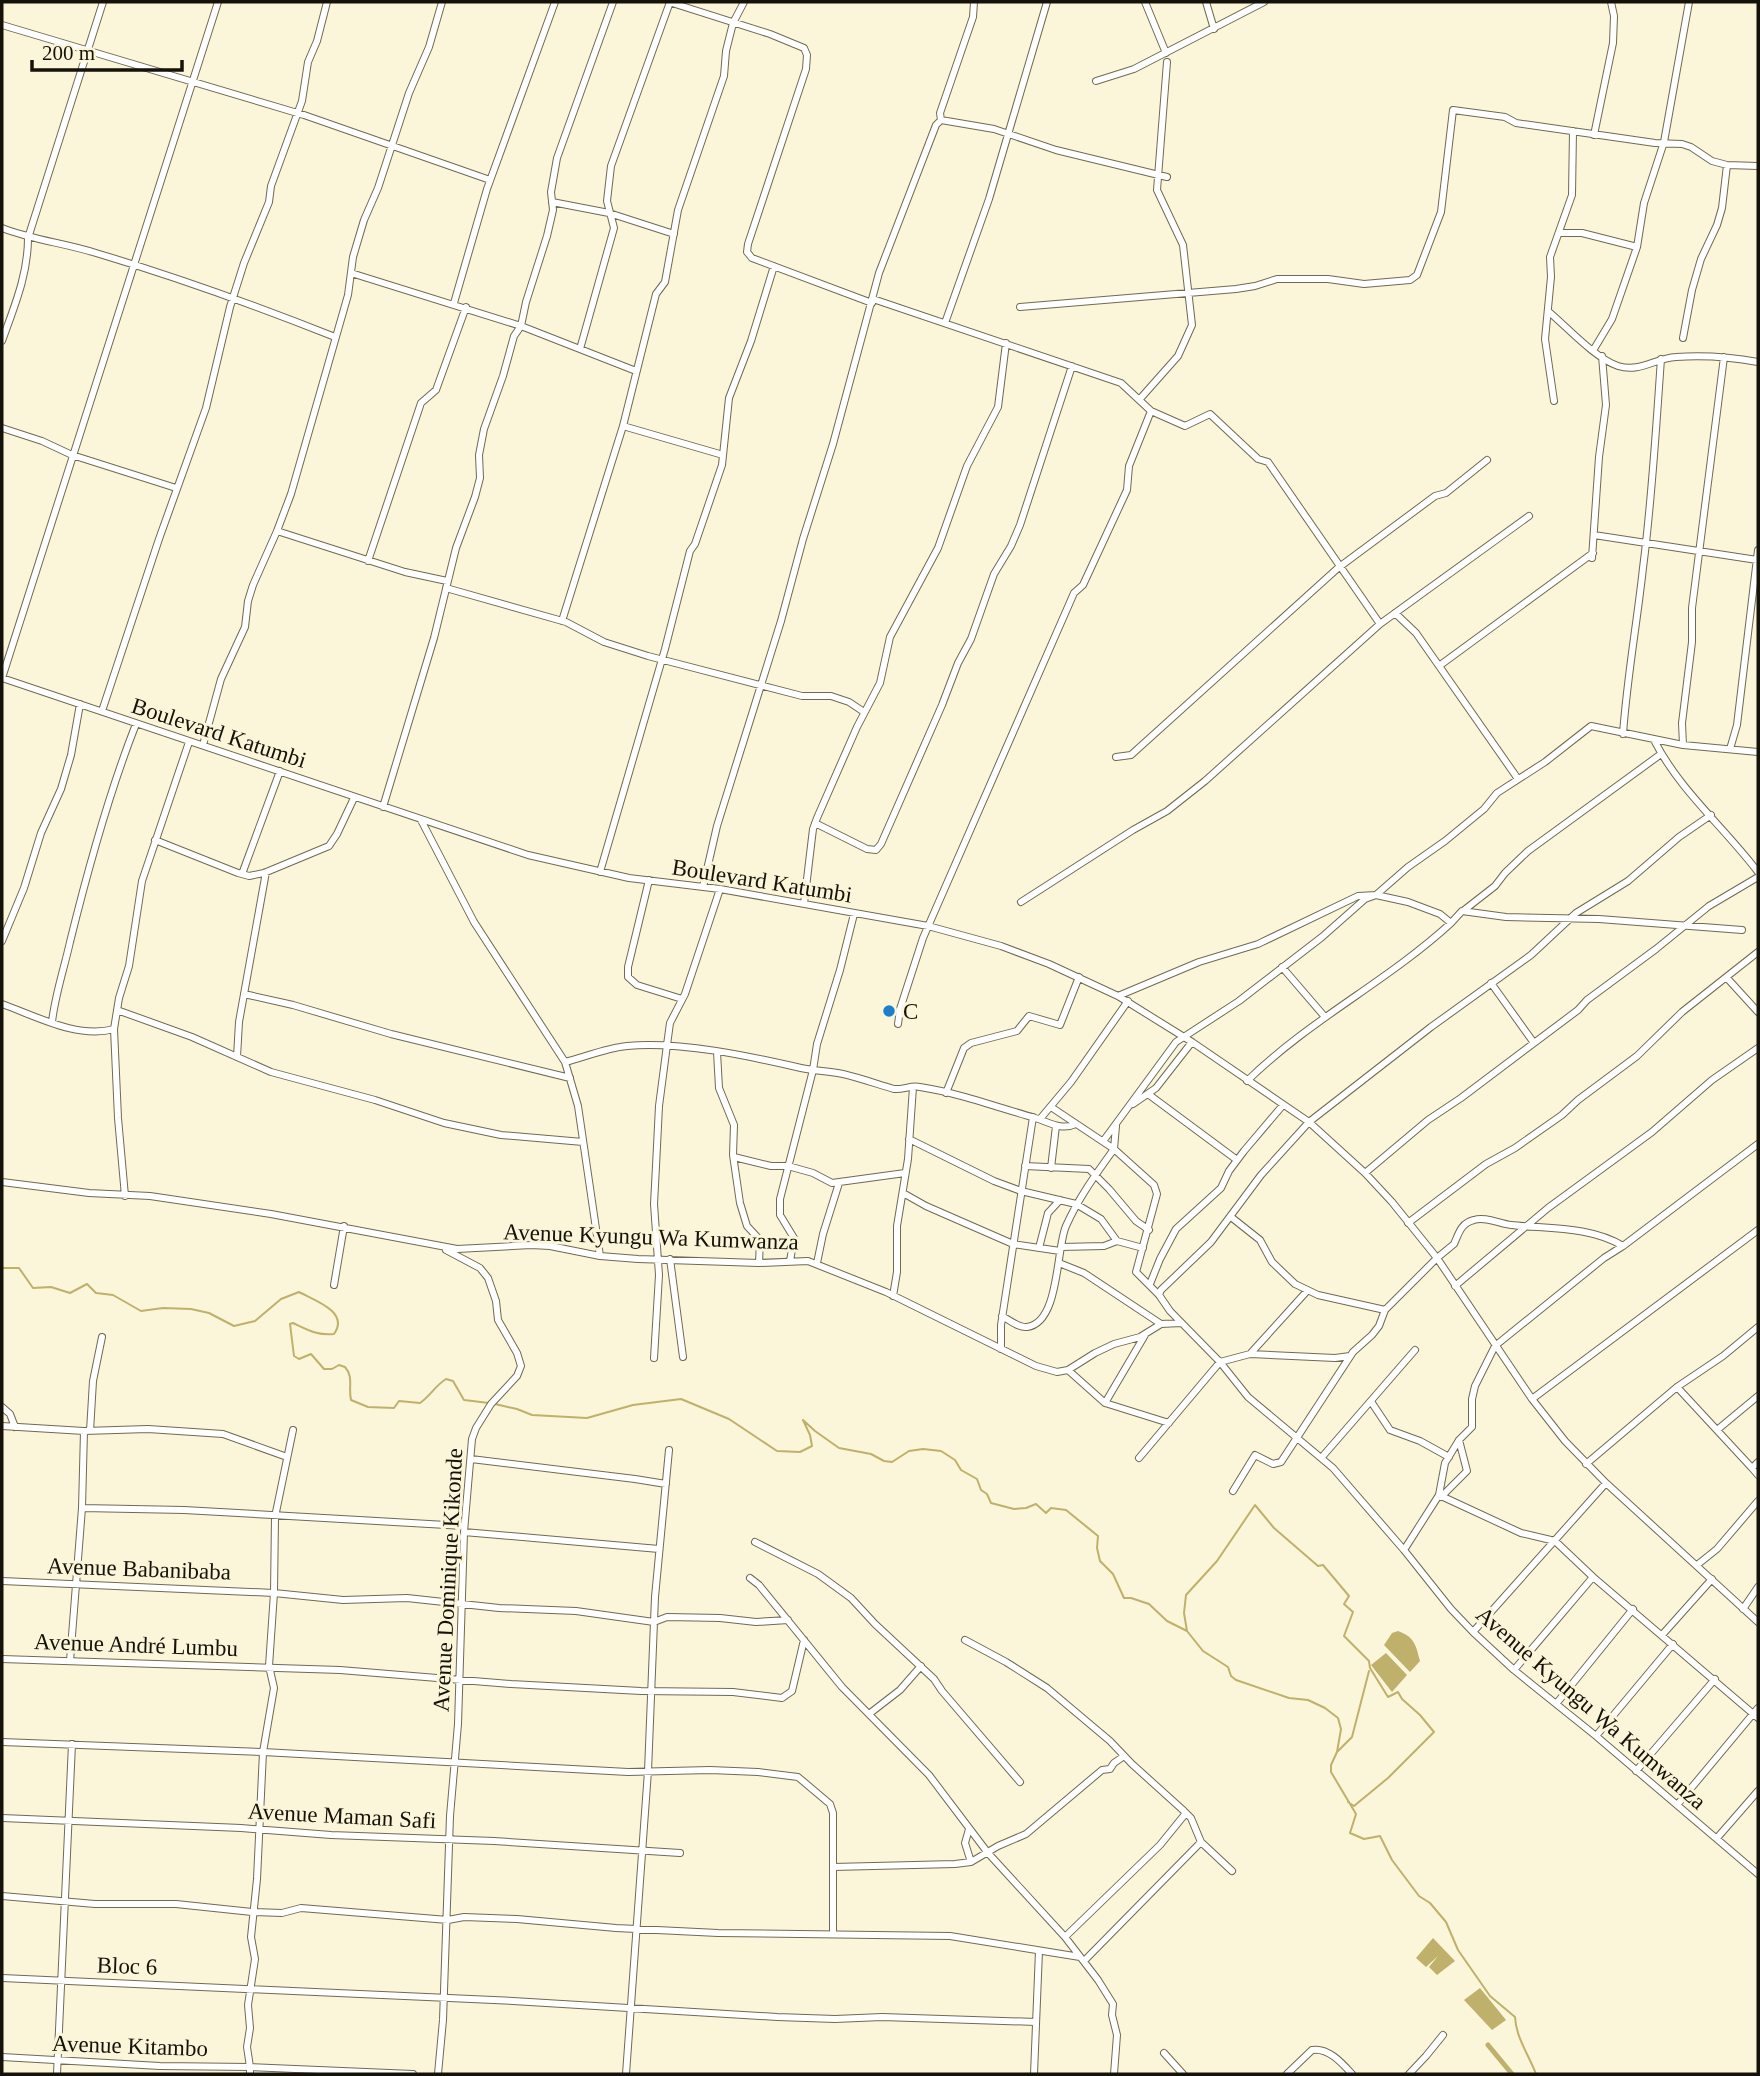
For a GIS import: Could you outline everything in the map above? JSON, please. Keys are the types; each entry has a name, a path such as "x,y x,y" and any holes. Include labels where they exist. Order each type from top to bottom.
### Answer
{"street":[{"path":"2,341 21,290 28,261 28,238 103,2"},
{"path":"2,678 218,2"},
{"path":"102,711 176,488 206,408 233,299 302,101 308,62 317,41 327,2"},
{"path":"203,745 221,679 245,628 253,585 291,494 348,295 364,220 378,188 409,93 429,47 442,2"},
{"path":"454,303 490,180 555,2"},
{"path":"383,807 434,638 460,535 475,497 480,478 479,455 484,429 514,337 521,326 551,221 552,183 557,158 613,2"},
{"path":"580,349 614,228 607,201 611,166 670,2 795,43 804,48 807,55 806,69 748,244 747,252 752,258 1121,383 1151,411 1185,426 1210,414 1258,459 1268,462 1380,624"},
{"path":"562,621 623,426 656,294 665,282 678,210 724,76 726,51 733,23 744,2"},
{"path":"941,120 940,113 973,17 974,2"},
{"path":"944,323 989,200 1046,2"},
{"path":"1145,2 1166,53"},
{"path":"1206,2 1214,29"},
{"path":"1096,81 1134,69 1264,2"},
{"path":"1594,135 1613,43 1615,21 1611,2"},
{"path":"1594,349 1612,319 1637,247 1644,202 1664,142 1689,2"},
{"path":"2,25 296,113 490,180"},
{"path":"1139,400 1178,356 1192,325 1183,245 1157,190 1167,62"},
{"path":"1020,307 1246,288 1277,279 1328,279 1364,284 1410,280 1420,270 1441,212 1453,110 1505,117 1516,123 1594,135 1664,142 1691,147 1712,161 1727,165 1758,166"},
{"path":"941,120 987,127 1056,150 1167,177"},
{"path":"703,887 717,826 831,454 856,351 879,274 936,125 941,120"},
{"path":"1555,401 1545,339 1552,277 1550,257 1572,195 1573,131"},
{"path":"1683,338 1695,280 1722,208 1727,165"},
{"path":"552,202 609,212 674,234"},
{"path":"2,228 28,238 93,252 133,265 335,337"},
{"path":"1559,233 1582,233 1637,247"},
{"path":"600,872 662,659 690,551 717,486 729,398 751,341 774,266"},
{"path":"351,273 466,307 636,371"},
{"path":"368,561 421,403 436,390 466,307"},
{"path":"1549,312 1602,356 1616,365 1628,368 1647,366 1661,359 1724,356 1758,362"},
{"path":"804,904 815,823 864,712 880,684 890,637 938,548 967,466 998,407 1006,343"},
{"path":"1439,666 1592,556 1599,457 1606,405 1602,356"},
{"path":"1683,745 1682,723 1692,642 1692,608 1724,356"},
{"path":"1623,734 1628,671 1636,628 1657,437 1661,359"},
{"path":"815,823 867,849 876,850 881,844 958,663 971,639 994,574 1020,525 1072,366"},
{"path":"898,1024 906,990 928,926 1074,593 1083,585 1127,490 1126,476 1129,466 1151,411"},
{"path":"623,426 723,455"},
{"path":"2,428 43,441 72,455 176,488"},
{"path":"1116,757 1131,755 1340,567 1436,496 1446,493 1487,460"},
{"path":"1021,902 1167,811 1205,781 1380,624 1529,516"},
{"path":"277,531 562,621 604,642 802,696 831,696 849,702 864,712"},
{"path":"1594,534 1757,560"},
{"path":"1730,749 1737,725 1756,589 1758,550"},
{"path":"1395,613 1416,633 1518,779"},
{"name":"Boulevard Katumbi","path":"2,678 528,855 600,872 928,926 1001,946 1079,977 1118,996 1192,1042 1309,1122 1365,1173 1437,1258 1495,1346 1555,1429 1586,1464 1758,1622"},
{"path":"2,941 24,888 41,833 64,780 80,705"},
{"path":"51,1022 98,838 136,724"},
{"path":"1104,1140 1166,1054 1183,1037 1240,1001 1366,899 1376,895 1464,825 1497,793 1591,726 1683,745 1758,752"},
{"path":"1654,740 1681,784 1711,815 1758,872"},
{"path":"125,1196 114,1029 129,966 142,881 189,743"},
{"path":"1247,1081 1325,1017 1430,943 1462,911 1495,886 1528,852 1661,754"},
{"path":"242,874 280,771"},
{"path":"155,840 249,876 266,872 329,845 354,798"},
{"path":"1159,1295 1211,1242 1261,1175 1309,1122 1542,946 1571,918 1628,881 1679,836 1711,815"},
{"path":"421,820 474,922 565,1062 576,1096 600,1256"},
{"path":"237,1057 238,1030 266,872"},
{"path":"1365,1173 1428,1120 1534,1043 1709,906 1758,877"},
{"path":"649,880 629,961 628,977 637,985 682,999"},
{"path":"654,1358 658,1258 654,1203 659,1106 670,1023 682,999 720,890"},
{"path":"1118,996 1199,962 1258,944 1358,896 1376,895 1408,902 1440,914 1451,923"},
{"path":"1462,911 1506,917 1571,918 1742,930"},
{"path":"790,1261 794,1238 780,1215 779,1206 817,1044 854,914"},
{"path":"1408,1223 1486,1164 1562,1115 1637,1056 1682,1012 1758,952"},
{"path":"1282,968 1325,1017"},
{"path":"946,1093 960,1055 971,1042 1017,1031 1029,1016 1060,1026 1079,977"},
{"path":"1727,978 1758,1012"},
{"path":"1491,983 1534,1043"},
{"path":"244,994 293,1005 402,1037 570,1078"},
{"path":"1001,1349 1002,1316 1021,1191 1037,1118 1051,1107 1128,1002"},
{"path":"2,1004 75,1030 100,1033 114,1029"},
{"path":"117,1010 185,1034 271,1072 375,1100 452,1125 512,1136 583,1142"},
{"path":"1128,1107 1156,1088 1192,1042"},
{"path":"565,1062 624,1046 667,1045 766,1058 813,1070 841,1073 894,1089 913,1087 946,1093 1037,1118 1056,1126 1076,1124"},
{"path":"1455,1286 1527,1226 1652,1132 1712,1080 1758,1048"},
{"path":"717,1052 719,1088 734,1125 734,1157 740,1203 747,1226 760,1240 759,1262"},
{"path":"893,1296 897,1272 897,1226 903,1193 913,1087"},
{"path":"1149,1094 1237,1160"},
{"path":"1051,1107 1104,1140 1154,1185 1156,1202 1136,1272 1150,1284 1176,1229 1221,1188 1237,1160 1283,1105"},
{"path":"1051,1168 1056,1126"},
{"path":"1002,1316 1024,1327 1039,1320 1053,1291 1065,1227 1094,1175 1114,1149 1116,1126"},
{"path":"909,1139 993,1181 1021,1191 1076,1204 1101,1219 1117,1241"},
{"path":"1440,1496 1445,1463 1472,1427 1475,1386 1495,1346 1566,1287 1758,1143"},
{"path":"734,1157 771,1166 788,1166 813,1173 832,1183 905,1173"},
{"path":"1025,1166 1086,1168 1136,1221 1149,1230"},
{"name":"Avenue Kyungu Wa Kumwanza","path":"2,1182 89,1194 150,1196 344,1226 469,1250 550,1246 600,1256 817,1263 1048,1370 1068,1370"},
{"path":"817,1263 839,1183"},
{"path":"903,1193 926,1206 1013,1244 1060,1249 1104,1246 1117,1241 1143,1248"},
{"path":"1040,1248 1046,1219 1052,1207 1060,1200"},
{"path":"1231,1217 1260,1240 1272,1262 1294,1284 1307,1291 1385,1310"},
{"path":"1233,1491 1255,1455 1278,1465 1350,1356 1372,1335 1385,1310 1454,1244 1461,1228 1473,1220 1601,1236 1623,1246"},
{"path":"334,1285 344,1226"},
{"path":"1532,1399 1758,1230"},
{"name":"Avenue Dominique Kikonde","path":"434,1244 480,1268 488,1278 496,1301 498,1320 517,1353 521,1366 517,1377 491,1404 475,1428 472,1439 464,1529 448,1920 438,2074"},
{"path":"670,1259 683,1357"},
{"path":"1059,1262 1084,1273 1161,1324"},
{"name":"Avenue Kyungu Wa Kumwanza","path":"1150,1284 1181,1323 1220,1362 1248,1397 1322,1457 1473,1632 1514,1670 1757,1870"},
{"path":"1250,1354 1307,1291"},
{"path":"1169,1423 1105,1403 1068,1370 1095,1353 1146,1334 1161,1324 1181,1323"},
{"path":"1586,1464 1677,1388 1723,1356 1758,1327"},
{"path":"1105,1403 1146,1334"},
{"path":"70,1661 87,1431 102,1337"},
{"path":"1322,1457 1372,1403 1415,1350"},
{"path":"1139,1458 1220,1362 1250,1354 1335,1358 1350,1356"},
{"path":"1335,1358 1345,1364"},
{"path":"1677,1388 1758,1475"},
{"path":"1717,1430 1758,1396"},
{"path":"1372,1403 1390,1430 1420,1441 1449,1457"},
{"path":"2,1407 10,1414 15,1427"},
{"path":"2,1426 87,1431 148,1429 223,1434 287,1457"},
{"path":"250,2071 247,2048 250,2028 248,2005 255,1959 251,1937 263,1752 274,1688 268,1666 274,1593 275,1517 293,1430"},
{"path":"1404,1549 1440,1496 1467,1471 1460,1440"},
{"path":"626,2074 648,1771 659,1549 669,1450"},
{"path":"471,1459 666,1485"},
{"path":"1752,1468 1758,1462"},
{"path":"1473,1632 1606,1483"},
{"path":"1440,1496 1521,1533 1555,1541 1593,1577 1756,1713 1677,1805"},
{"path":"1697,1565 1717,1549 1758,1500"},
{"path":"82,1508 184,1510 344,1519 659,1549"},
{"path":"755,1542 818,1574 852,1598 875,1624 934,1679 1020,1782"},
{"path":"1514,1670 1593,1577"},
{"path":"750,1578 759,1585 842,1687 929,1775 988,1853 1082,1959 1113,2004 1112,2015 1117,2035 1114,2074"},
{"path":"1662,1635 1712,1579"},
{"name":"Avenue Babanibaba","path":"2,1581 274,1593 343,1600 407,1598 510,1609 576,1611 654,1622 667,1617 756,1622 788,1620"},
{"path":"1743,1609 1758,1587"},
{"path":"1556,1704 1633,1609"},
{"name":"Avenue André Lumbu","path":"2,1659 268,1666 651,1691 733,1692 778,1698 786,1697 792,1692 804,1640"},
{"path":"965,1640 1047,1688 1110,1741 1191,1818 1201,1842 1232,1871"},
{"path":"1596,1736 1673,1644"},
{"path":"869,1714 900,1690 920,1666"},
{"path":"1636,1770 1714,1679"},
{"path":"2,1742 648,1771 710,1770 797,1777 830,1804 833,1813 833,1934"},
{"path":"57,2074 72,1744"},
{"path":"833,1867 971,1862 1026,1834 1102,1770 1110,1769 1124,1756"},
{"path":"1717,1839 1758,1791"},
{"path":"1065,1937 1160,1845 1186,1813"},
{"name":"Avenue Maman Safi","path":"2,1818 680,1853"},
{"path":"969,1829 965,1850 971,1862"},
{"path":"1082,1959 1201,1842"},
{"path":"2,1896 95,1904 176,1904 253,1912 282,1913 297,1908 448,1920 464,1917 517,1919 718,1933 950,1936 1082,1959"},
{"path":"1034,2074 1039,1951"},
{"name":"Bloc 6","path":"2,1978 523,2001 777,2017 1036,2022"},
{"path":"1409,2074 1443,2035"},
{"path":"1287,2074 1317,2049 1332,2055 1352,2074"},
{"path":"1164,2053 1183,2074"},
{"name":"Avenue Kitambo","path":"2,2057 250,2071 413,2074"}],"shaded area":[{"path":"1398,1631 1414,1643 1420,1661 1410,1672 1384,1645 1392,1633"},
{"path":"1386,1653 1407,1675 1392,1692 1371,1665"},
{"path":"1433,1938 1455,1961 1437,1975 1429,1967 1438,1956 1426,1967 1416,1958"},
{"path":"1480,1988 1506,2020 1492,2030 1464,2000"}],"waterway":[{"path":"2,1268 19,1268 33,1288 51,1287 70,1293 87,1284 96,1293 113,1295 141,1311 163,1308 191,1309 209,1313 234,1326 255,1321 281,1299 299,1292 334,1313 338,1326 334,1334 323,1334 290,1324 294,1356 299,1359 311,1354 324,1369 339,1365 345,1367 350,1378 351,1400 368,1407 394,1408 399,1401 420,1403 446,1379 453,1381 464,1400 489,1403"},
{"path":"495,1404 532,1415 587,1418 633,1405 681,1399 729,1419 777,1451 800,1452 812,1446 803,1420 839,1448 871,1454 884,1461 892,1462 909,1451 941,1451 955,1460 961,1470 977,1479 991,1503 1014,1509 1036,1504 1046,1513 1051,1508 1066,1510 1098,1536 1100,1561 1113,1574 1124,1598 1149,1604 1167,1621 1187,1631 1203,1651 1228,1667 1231,1676 1236,1680 1289,1698 1308,1700 1338,1718 1341,1729 1331,1772 1356,1814 1350,1833 1364,1839 1380,1836 1392,1860 1419,1896 1430,1903 1446,1922 1458,1950 1490,1996 1515,2017 1520,2039 1536,2074"},
{"path":"1187,1631 1184,1613 1186,1595 1217,1561 1255,1505 1274,1528 1318,1566 1323,1565 1349,1596 1344,1604 1353,1612 1344,1636 1369,1661 1370,1668 1388,1697 1398,1692 1434,1732 1388,1778 1354,1806 1348,1802"},
{"path":"1338,1751 1352,1737 1369,1671"},
{"path":"1488,2045 1512,2074"}],"place":[{"name":"C","path":"889,1011"}]}
